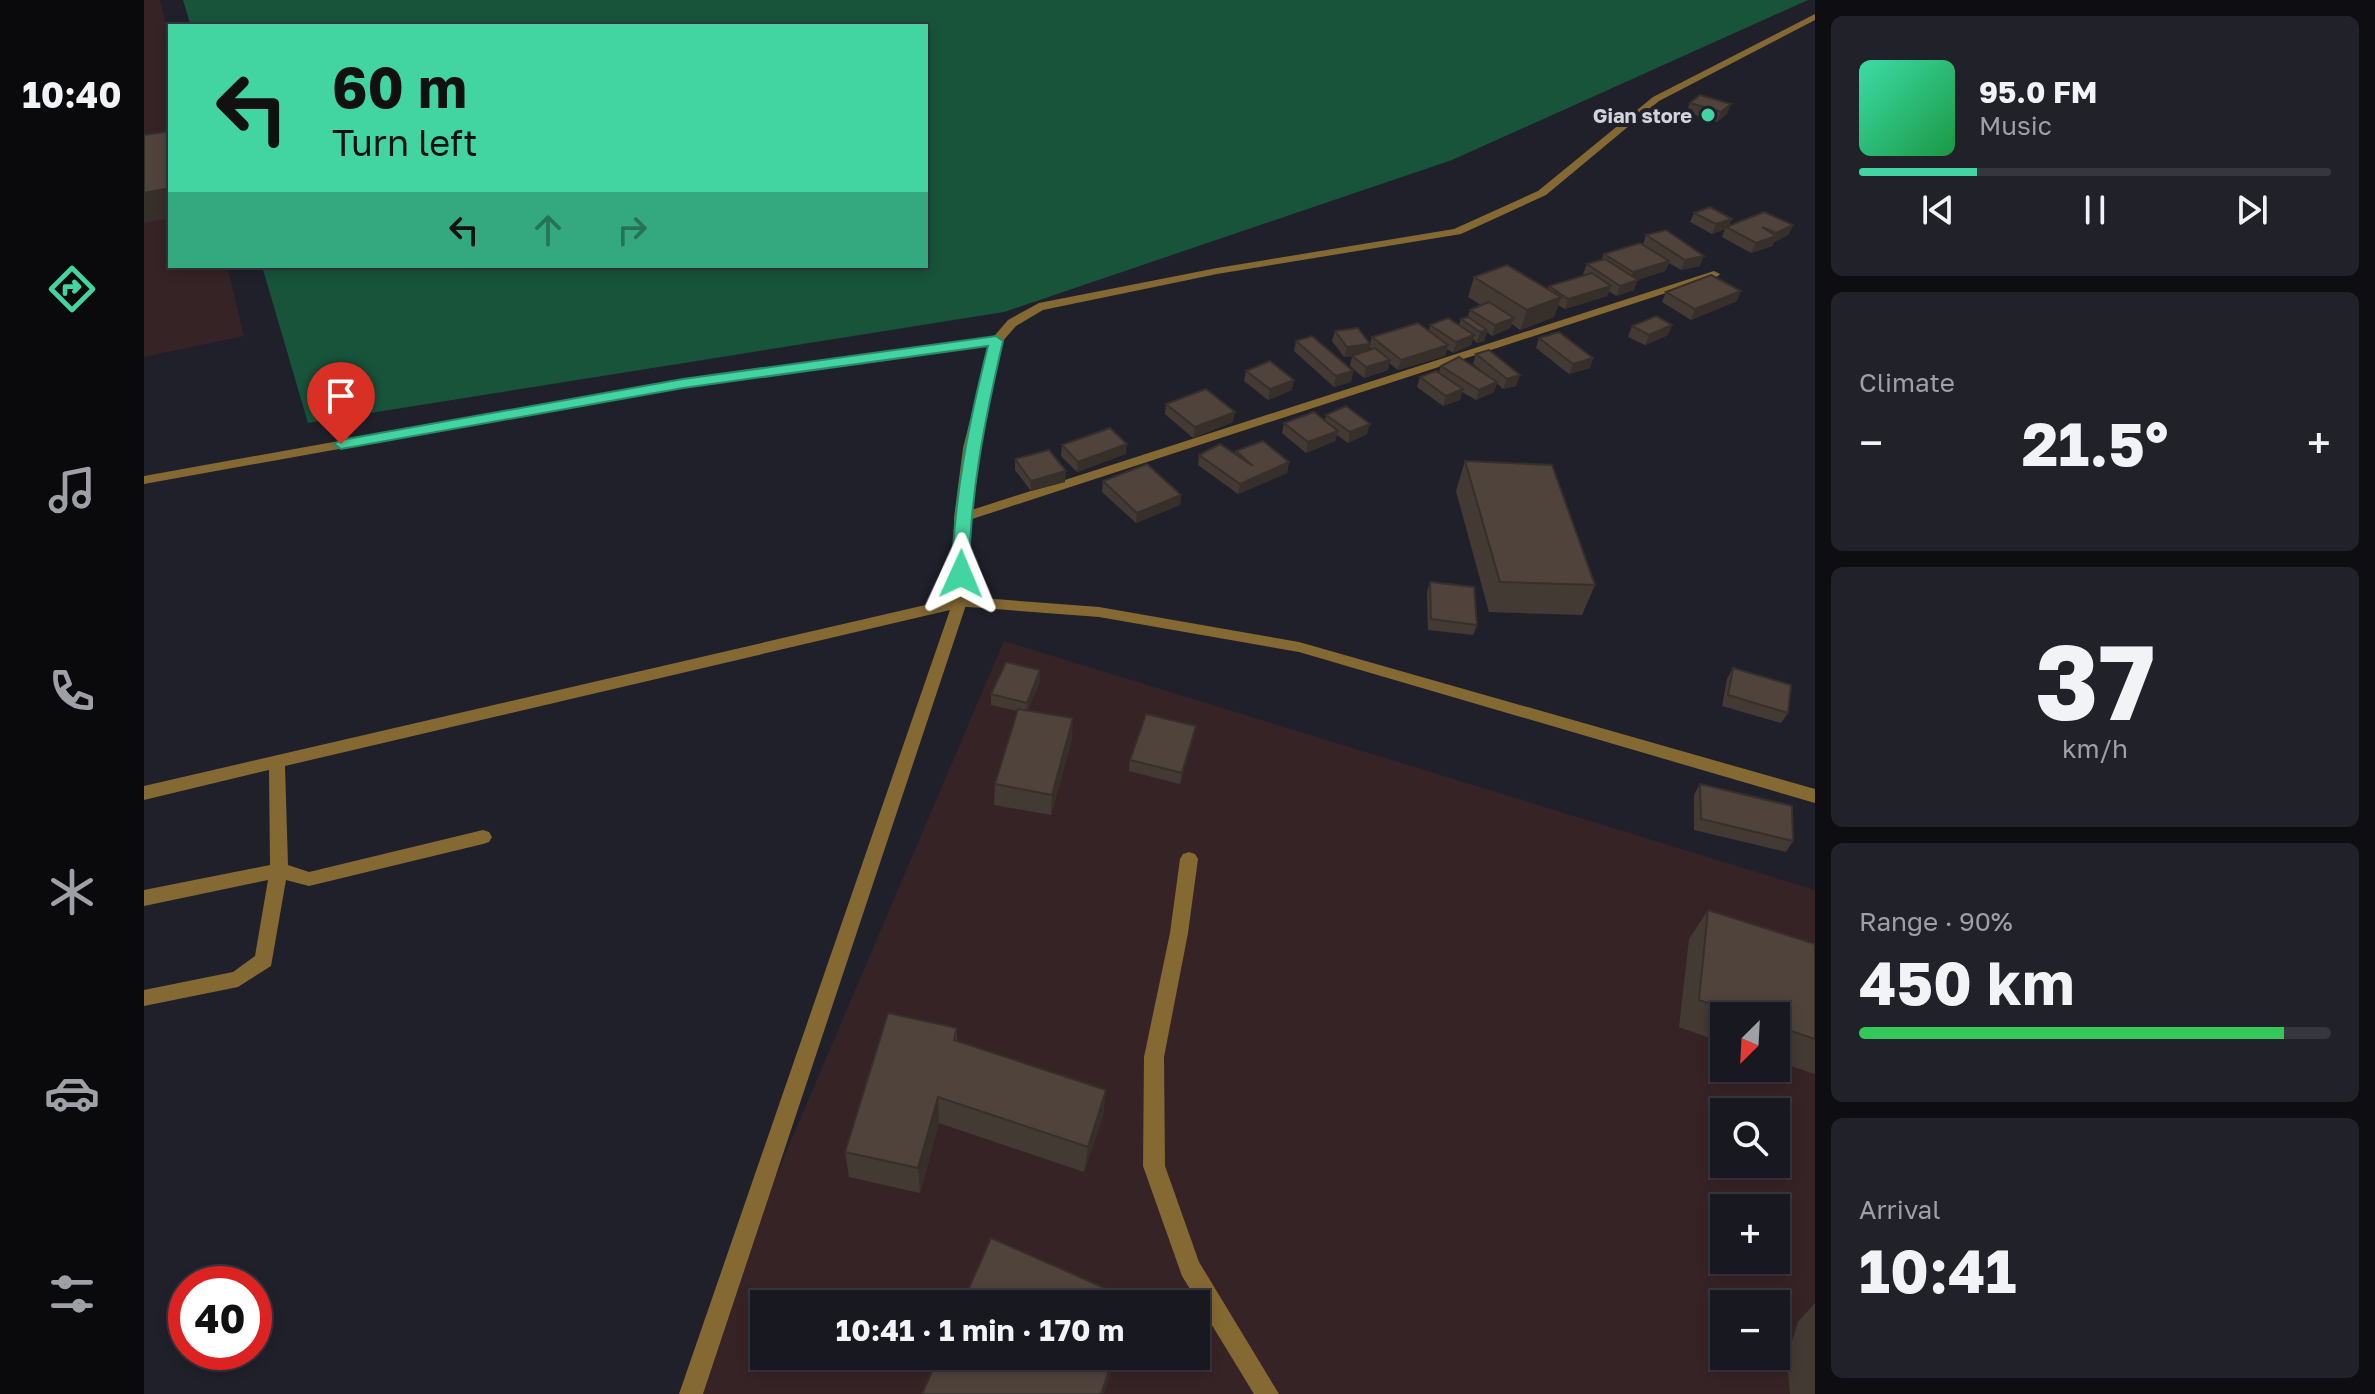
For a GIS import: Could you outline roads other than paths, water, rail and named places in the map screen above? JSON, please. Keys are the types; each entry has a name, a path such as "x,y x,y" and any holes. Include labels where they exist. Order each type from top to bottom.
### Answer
{"street":[{"path":"691,1394 960,602 961,518 970,448 996,341 1012,323 1039,307 1217,271 1457,232 1542,193 1656,99 1815,17"},
{"path":"961,518 1714,274"},
{"path":"144,480 683,383 996,341"},
{"path":"144,793 960,602 1099,612 1299,647 1815,796"},
{"path":"144,998 238,979 264,960 279,870 277,762"},
{"path":"144,898 279,870 309,879 483,837"},
{"path":"1189,859 1179,933 1154,1057 1154,1166 1190,1268 1267,1394"}],"place":[{"name":"Gian store","path":"1708,115"}]}
